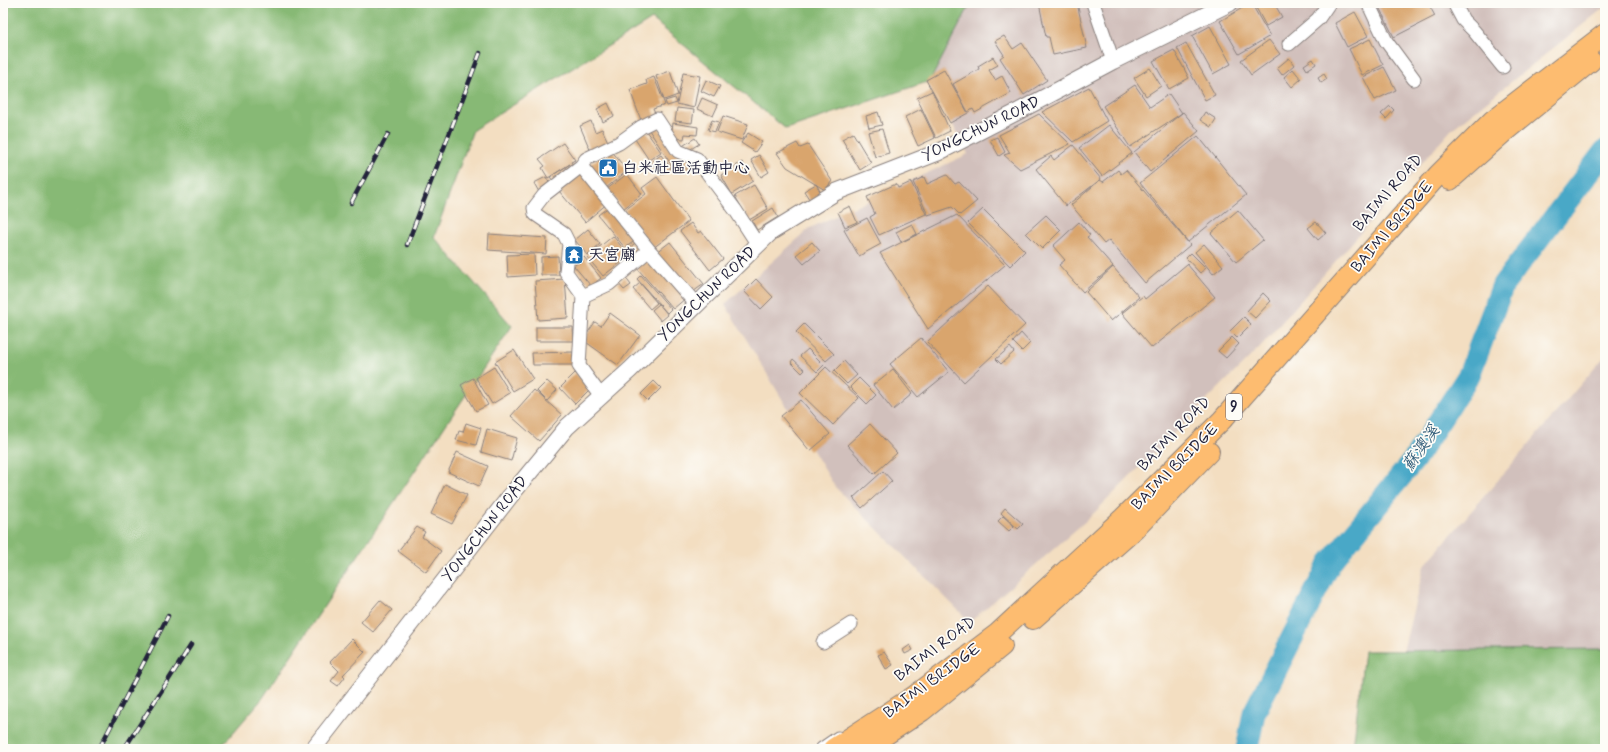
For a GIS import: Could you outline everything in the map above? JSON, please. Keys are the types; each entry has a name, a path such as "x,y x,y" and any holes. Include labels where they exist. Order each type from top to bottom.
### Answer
{"main road":[{"name":"BAIMI BRIDGE","path":"833,749 913,697 997,634 1123,518 1222,420 1438,175 1492,121 1605,34"},
{"name":"BAIMI BRIDGE","path":"864,749 922,711 1003,645 1135,529 1231,429 1447,183 1504,132 1605,50"}],"street":[{"path":"1093,3 1113,61"},
{"name":"YONGCHUN ROAD","path":"313,749 511,495 567,427 771,232 836,192 939,152 1113,61 1230,3"},
{"path":"1289,44 1318,19 1329,3"},
{"path":"1368,3 1386,41 1414,79"},
{"path":"1454,3 1462,20 1474,31 1503,66"},
{"name":"BAIMI ROAD","path":"822,749 907,692 992,628 1119,514 1216,416 1435,165 1488,115 1605,27"},
{"path":"601,396 579,366 583,296 566,272 569,244 564,234 556,227 535,214 534,208 544,195 580,166 586,159 619,143 641,127 657,119 678,151 697,159 736,211 758,245"},
{"path":"580,166 649,250 696,304"},
{"path":"583,296 609,284 649,250"},
{"path":"822,642 851,624"}],"shaded area":[{"path":"971,3 1605,3 1605,7 1452,129 1260,347 1088,519 970,622 835,487 725,304 810,228 968,154 930,81"},
{"path":"1605,356 1605,663 1399,668 1424,566"}],"green space":[{"path":"3,3 971,3 930,81 786,129 652,19 473,130 434,237 512,326 262,699 219,749 3,749"},
{"path":"1605,649 1605,749 1353,749 1364,651"}],"building":[{"path":"1039,3 1077,3 1087,48 1053,55 1049,37 1046,37"},
{"path":"1251,3 1270,36 1239,54 1220,21"},
{"path":"1274,3 1282,17 1266,26 1254,4"},
{"path":"1377,3 1428,3 1435,16 1394,37"},
{"path":"1355,12 1368,36 1347,47 1335,23"},
{"path":"1210,26 1231,64 1213,74 1192,36"},
{"path":"1004,36 1013,49 1022,43 1047,80 1024,95 1000,58 1004,55 995,41"},
{"path":"1370,39 1383,65 1362,75 1349,49"},
{"path":"1269,40 1280,54 1251,75 1241,60"},
{"path":"1186,43 1215,95 1205,100 1177,48"},
{"path":"1174,50 1189,78 1169,89 1153,61"},
{"path":"993,57 998,65 989,70 995,80 1002,76 1011,93 975,113 973,109 968,112 953,84 979,69 978,66"},
{"path":"1289,58 1294,65 1282,75 1277,68"},
{"path":"1313,59 1316,64 1307,70 1304,65"},
{"path":"1384,67 1396,90 1375,100 1363,77"},
{"path":"1150,68 1161,86 1146,96 1134,78"},
{"path":"1293,69 1301,79 1292,87 1284,77"},
{"path":"944,70 968,113 950,123 926,80"},
{"path":"670,71 678,95 664,100 656,76"},
{"path":"683,73 700,76 694,108 677,104"},
{"path":"1324,74 1327,79 1321,83 1318,78"},
{"path":"654,77 665,105 653,109 657,118 642,123 630,90 647,84 646,80"},
{"path":"706,80 720,86 714,97 701,91"},
{"path":"1135,85 1150,107 1169,94 1182,113 1130,147 1103,106"},
{"path":"1089,87 1107,121 1073,142 1042,112"},
{"path":"932,91 950,131 936,138 917,98"},
{"path":"675,98 677,103 667,106 665,101"},
{"path":"702,98 718,105 713,116 697,109"},
{"path":"608,103 614,116 603,122 597,109"},
{"path":"1390,106 1394,110 1386,119 1381,114"},
{"path":"677,108 694,110 692,123 675,121"},
{"path":"921,109 935,138 918,146 905,117"},
{"path":"878,112 882,125 869,128 866,116"},
{"path":"1183,112 1199,131 1150,172 1134,152"},
{"path":"1205,112 1216,119 1211,127 1200,120"},
{"path":"1039,114 1070,144 1020,169 1004,155 1010,153 999,135"},
{"path":"723,116 748,124 742,140 717,132"},
{"path":"712,120 719,122 715,132 708,130"},
{"path":"591,121 595,132 602,129 609,144 591,152 580,126"},
{"path":"673,123 698,127 697,135 685,134 684,139 671,138"},
{"path":"657,125 680,161 672,166 649,130"},
{"path":"1109,125 1132,153 1102,176 1079,148"},
{"path":"882,129 889,153 875,157 868,132"},
{"path":"646,131 661,152 649,160 635,139"},
{"path":"748,133 762,142 755,152 741,143"},
{"path":"853,133 871,163 860,170 842,139"},
{"path":"1198,136 1246,195 1188,242 1140,183"},
{"path":"997,137 1005,152 999,156 990,140"},
{"path":"695,138 699,144 684,153 681,147"},
{"path":"563,143 575,160 571,162 575,168 554,182 550,177 570,164 548,178 542,168 545,166 539,159"},
{"path":"797,143 800,148 808,145 832,181 825,190 787,167 777,153"},
{"path":"1073,145 1101,179 1066,206 1036,169 1051,156 1054,160"},
{"name":"白米社區活動中心","path":"612,151 627,171 606,188 589,165 602,155 604,158"},
{"path":"661,155 671,168 661,175 651,162"},
{"path":"759,155 769,172 761,177 751,160"},
{"path":"689,157 695,166 687,171 681,162"},
{"path":"742,162 753,181 732,194 721,175"},
{"path":"1118,170 1121,174 1126,170 1190,245 1145,283 1109,240 1104,244 1071,205 1100,180 1103,182"},
{"path":"583,172 608,203 585,222 559,191"},
{"path":"627,174 642,194 623,209 607,189"},
{"path":"947,175 955,184 959,182 977,201 960,215 952,207 928,215 913,182 924,177 927,184"},
{"path":"546,177 551,186 539,192 534,183"},
{"path":"657,177 689,221 653,248 625,210 646,194 642,188"},
{"path":"911,182 926,214 879,235 870,217 875,214 867,197 896,184 898,188"},
{"path":"816,184 822,195 811,202 804,191"},
{"path":"754,185 768,209 749,220 735,196"},
{"path":"610,206 637,239 625,248 598,215"},
{"path":"850,206 857,222 845,227 838,212"},
{"path":"773,208 778,217 757,230 752,221"},
{"path":"983,209 1025,251 1010,266 968,223"},
{"path":"1238,210 1263,240 1236,262 1211,233"},
{"path":"957,215 1005,265 928,329 880,253"},
{"path":"1046,215 1061,230 1042,249 1026,233"},
{"path":"867,218 881,244 859,256 844,230"},
{"path":"1079,222 1090,235 1087,237 1113,266 1083,292 1059,265 1065,260 1053,246"},
{"path":"1316,222 1326,233 1318,240 1308,228"},
{"path":"691,223 698,233 701,231 723,259 710,270 680,231"},
{"path":"912,224 917,234 901,242 896,232"},
{"path":"588,229 600,244 587,255 575,240"},
{"path":"489,234 547,238 546,254 488,250"},
{"path":"613,236 629,256 603,276 587,257"},
{"path":"670,242 704,284 690,294 656,253"},
{"path":"812,242 820,251 804,264 796,255"},
{"path":"635,243 640,249 631,256 627,250"},
{"path":"1204,244 1223,266 1213,274 1195,252"},
{"path":"1191,253 1206,268 1200,273 1186,258"},
{"path":"534,254 535,275 508,277 507,255"},
{"path":"649,255 686,298 673,309 636,267"},
{"path":"558,256 559,275 541,275 541,257"},
{"path":"584,257 601,278 591,286 574,266"},
{"path":"1187,264 1215,297 1152,348 1122,313 1143,296 1145,299"},
{"path":"1113,267 1139,297 1111,321 1086,292"},
{"path":"641,275 671,309 667,313 637,279"},
{"path":"625,277 631,285 624,290 618,283"},
{"path":"565,279 568,318 538,320 535,281"},
{"path":"756,279 773,297 761,309 744,291"},
{"path":"640,283 657,303 650,309 633,289"},
{"path":"988,286 1025,325 964,382 927,342"},
{"path":"1263,293 1271,301 1255,318 1247,311"},
{"path":"659,304 668,315 661,321 652,310"},
{"path":"610,313 640,335 618,365 583,340 595,322 601,326"},
{"path":"1244,317 1251,324 1237,338 1230,331"},
{"path":"804,324 834,354 826,361 796,332"},
{"path":"536,327 573,327 574,341 536,341"},
{"path":"1021,333 1030,343 1022,351 1013,342"},
{"path":"1232,337 1239,344 1226,358 1218,351"},
{"path":"921,338 949,372 918,397 890,364"},
{"path":"1010,347 1014,352 1001,364 996,359"},
{"path":"808,349 824,365 817,372 800,356"},
{"path":"514,350 533,379 513,391 495,362"},
{"path":"573,352 573,365 533,365 532,353"},
{"path":"793,359 805,370 802,373 791,362"},
{"path":"844,361 857,375 847,384 834,371"},
{"path":"494,367 510,393 492,404 476,378"},
{"path":"826,367 859,398 833,425 800,393"},
{"path":"893,369 912,394 893,410 873,385"},
{"path":"575,373 591,388 575,404 560,388"},
{"path":"473,378 488,405 476,411 461,385"},
{"path":"859,378 876,395 867,404 850,387"},
{"path":"547,381 557,390 547,401 537,391"},
{"path":"654,381 661,388 648,401 641,394"},
{"path":"534,390 562,415 539,441 511,416"},
{"path":"801,400 830,434 810,451 781,416"},
{"path":"466,423 481,428 476,445 456,440 459,431 463,432"},
{"path":"870,424 897,453 874,474 847,445"},
{"path":"487,429 517,438 511,461 481,452"},
{"path":"457,452 488,466 479,486 448,472"},
{"path":"883,471 892,481 862,508 853,498"},
{"path":"445,484 467,495 452,524 431,514"},
{"path":"1005,508 1023,524 1018,529 1001,513"},
{"path":"1003,516 1014,526 1009,531 998,521"},
{"path":"417,527 425,532 422,537 441,551 426,572 398,551"},
{"path":"380,600 392,610 373,632 361,622"},
{"path":"352,639 365,652 343,675 345,677 338,686 331,681 339,671 330,662"},
{"path":"910,645 913,650 905,654 903,650"},
{"path":"884,652 893,665 886,669 878,655"}],"waterway":[{"name":"蘇澳溪","path":"1247,749 1254,713 1330,563 1414,460 1469,375 1503,285 1605,151"}],"railway":[{"path":"407,245 480,53"},
{"path":"351,203 388,134"},
{"path":"99,749 168,616"},
{"path":"124,749 191,645"}],"place":[{"name":"白米社區活動中心","path":"608,168"},
{"name":"天宮廟","path":"574,255"}]}
